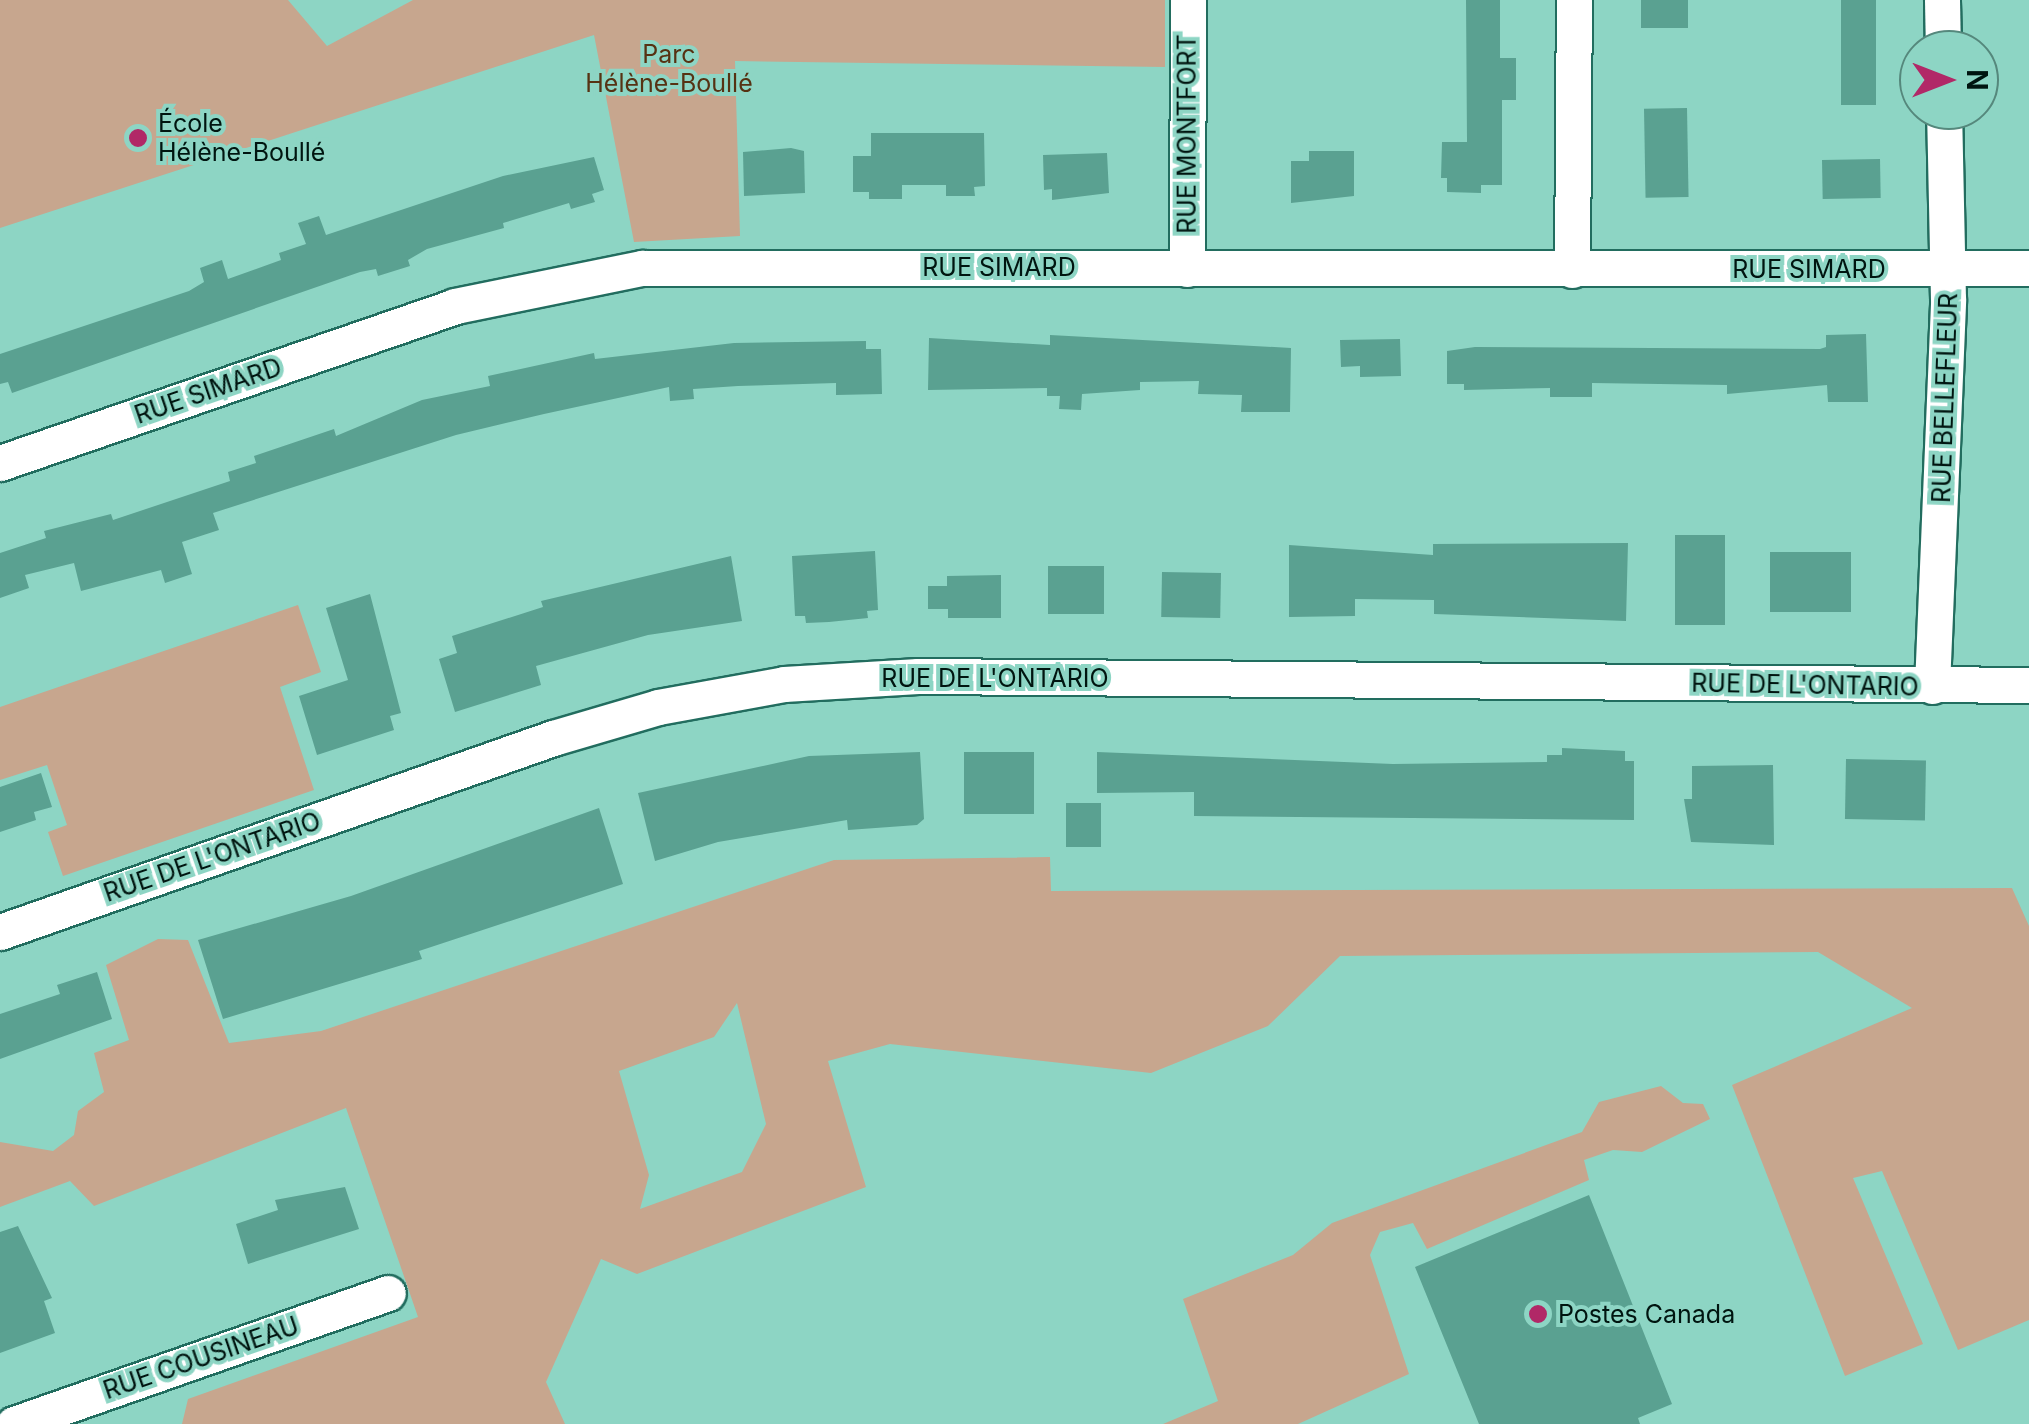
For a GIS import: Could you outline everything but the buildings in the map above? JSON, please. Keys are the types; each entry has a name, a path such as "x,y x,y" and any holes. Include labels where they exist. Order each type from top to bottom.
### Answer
{"street":[{"name":"RUE MONTFORT","path":"1187,269 1188,0"},
{"path":"1572,270 1574,0"},
{"path":"1942,0 1943,30"},
{"name":"RUE BELLEFLEUR","path":"1932,686 1948,268 1945,130"},
{"name":"RUE SIMARD","path":"0,463 454,306 594,274 695,265 1572,270 2029,268"},
{"name":"RUE DE L'ONTARIO","path":"0,932 554,738 658,706 784,684 918,676 2029,685"},
{"name":"RUE COUSINEAU","path":"14,1424 388,1293"}],"green space":[{"name":"Parc Hélène-Boullé","path":"0,0 288,0 327,46 413,0 1165,0 1165,67 735,61 740,236 634,242 594,35 0,228"},
{"path":"298,605 321,672 280,687 314,790 63,876 48,832 67,825 47,765 0,780 0,707"},
{"path":"1050,857 1051,891 2012,888 2029,926 2029,1320 1958,1350 1882,1171 1853,1178 1923,1344 1845,1376 1732,1085 1912,1008 1818,952 1340,956 1268,1026 1151,1073 890,1044 828,1061 866,1187 637,1274 601,1259 546,1382 565,1424 182,1424 188,1399 418,1317 346,1108 94,1206 70,1181 0,1207 0,1142 53,1151 74,1135 78,1111 104,1092 94,1053 129,1040 106,965 158,939 188,940 229,1043 321,1031 834,860","holes":["737,1003 766,1124 742,1172 640,1209 649,1175 619,1071 714,1037"]},
{"path":"1661,1086 1683,1103 1703,1104 1710,1119 1642,1152 1613,1150 1584,1160 1589,1180 1427,1249 1413,1223 1380,1232 1370,1255 1409,1374 1298,1424 1163,1424 1218,1401 1183,1299 1293,1255 1332,1223 1582,1132 1599,1102"}],"place":[{"name":"École Hélène-Boullé","path":"138,138"},
{"name":"Postes Canada","path":"1538,1314"}]}
